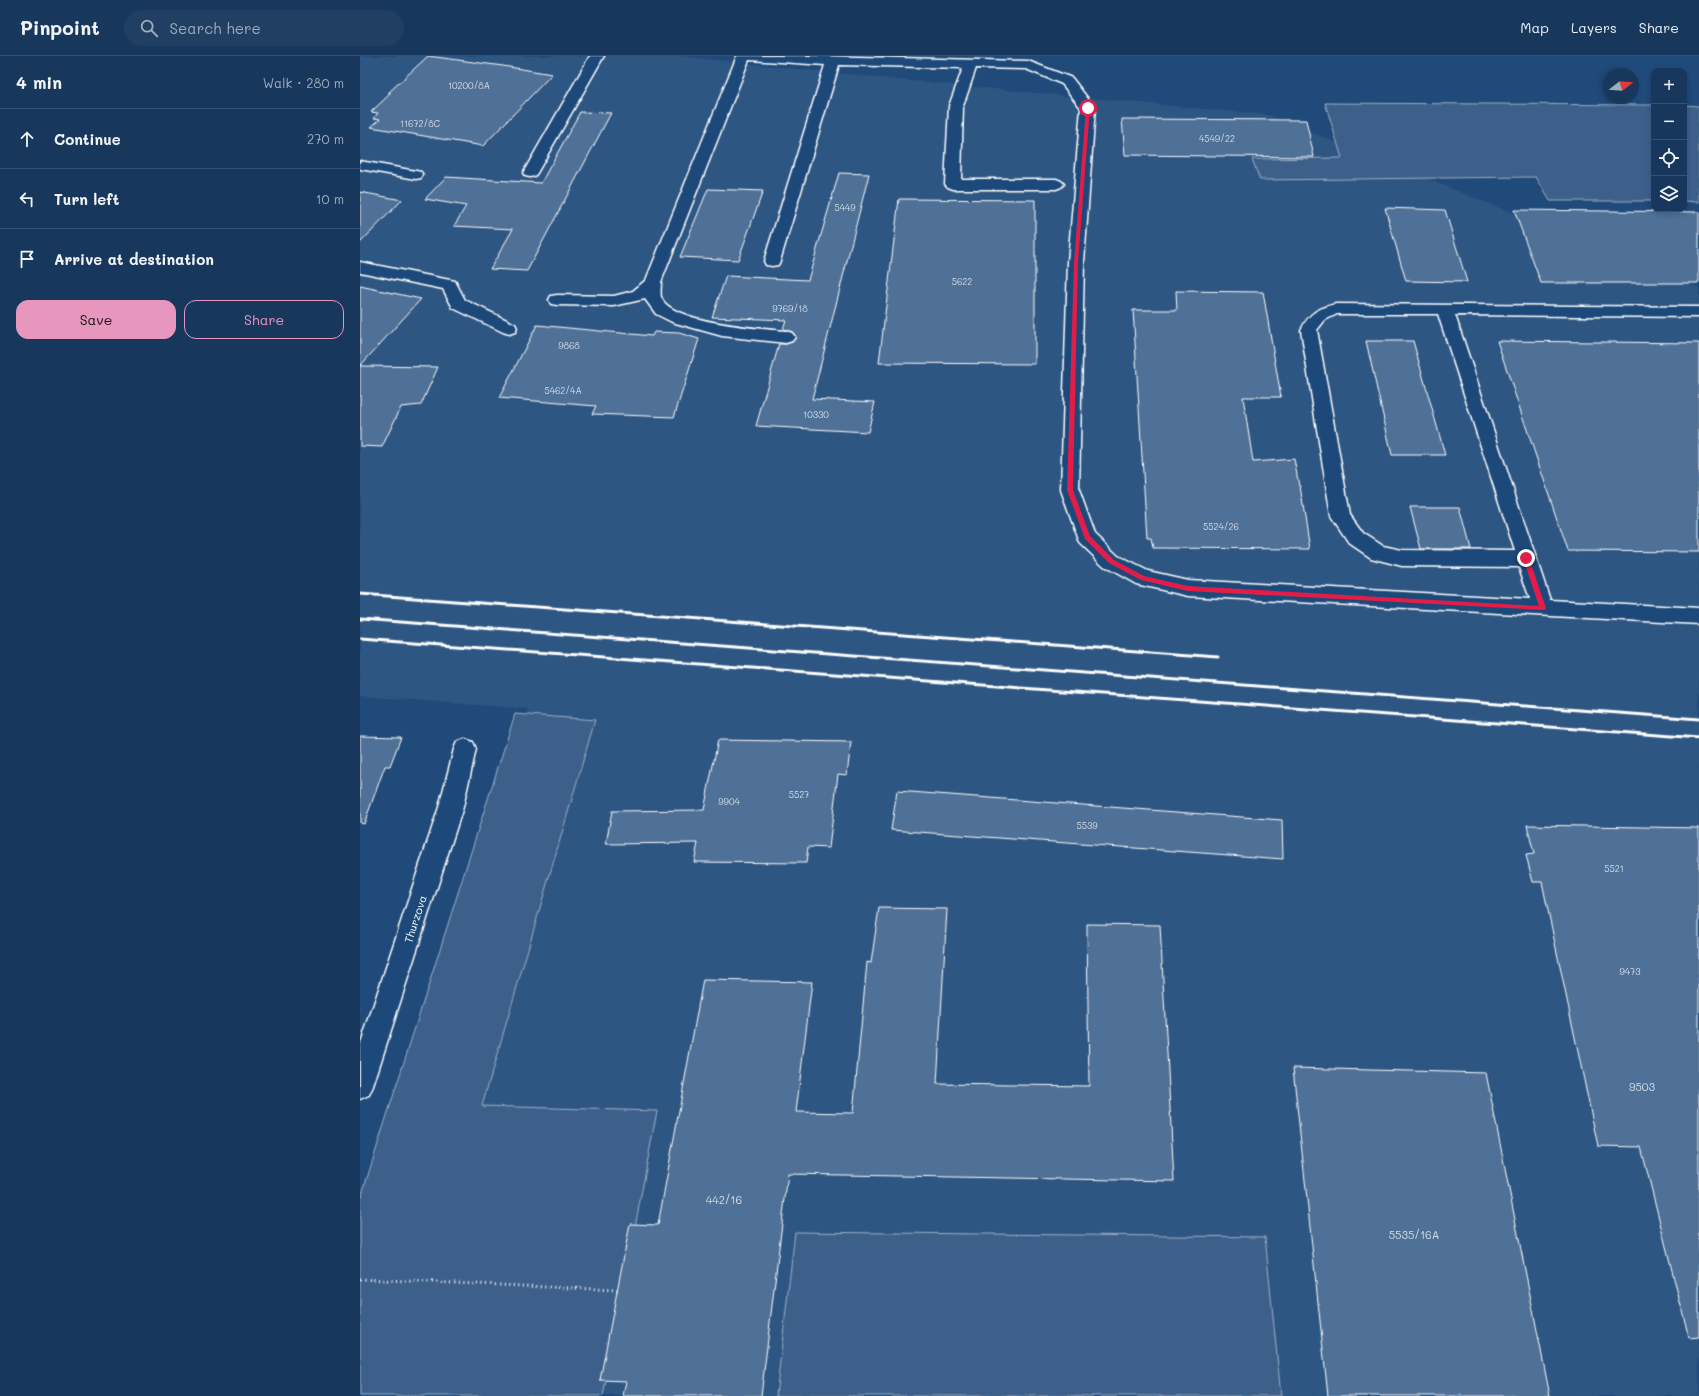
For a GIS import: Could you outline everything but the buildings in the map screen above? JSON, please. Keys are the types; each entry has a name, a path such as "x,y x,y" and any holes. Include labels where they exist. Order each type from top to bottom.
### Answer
{"street":[{"path":"530,173 597,56"},
{"path":"786,338 722,330 678,318 662,310 653,298 653,282 745,56 833,61 1028,65 1067,81 1088,108 1076,262 1070,490 1087,538 1112,561 1143,578 1188,588 1699,616"},
{"path":"772,261 833,61"},
{"path":"971,64 956,106 953,184 1056,184"},
{"path":"360,165 416,175"},
{"path":"360,267 449,284 459,304 509,328"},
{"path":"557,300 614,301 639,296 653,282"},
{"path":"1526,558 1402,558 1378,553 1356,538 1340,516 1309,330 1313,321 1320,314 1336,309 1699,312"},
{"path":"1445,309 1543,608"},
{"name":"Thurzova","path":"360,1086 451,807 466,749"}],"path":[{"path":"360,1279 617,1290"}],"shaded area":[{"path":"360,56 679,56 892,79 1268,115 1699,288 1699,1396 360,1396 360,1240 528,709 360,696"},
{"path":"1325,103 1651,105 1651,201 1550,201 1536,177 1260,180 1252,159 1342,158"},
{"path":"1687,105 1699,106 1699,202 1687,201"},
{"path":"515,714 595,720 482,1106 657,1111 603,1396 360,1396 360,1200"},
{"path":"795,1232 1265,1237 1281,1396 776,1396"}],"railway":[{"path":"360,594 1218,657"},
{"path":"360,619 1699,719"},
{"path":"360,639 1699,738"}],"route":[{"path":"1088,108 1076,262 1070,490 1087,538 1112,561 1143,578 1188,588 1543,608 1526,558"}]}
